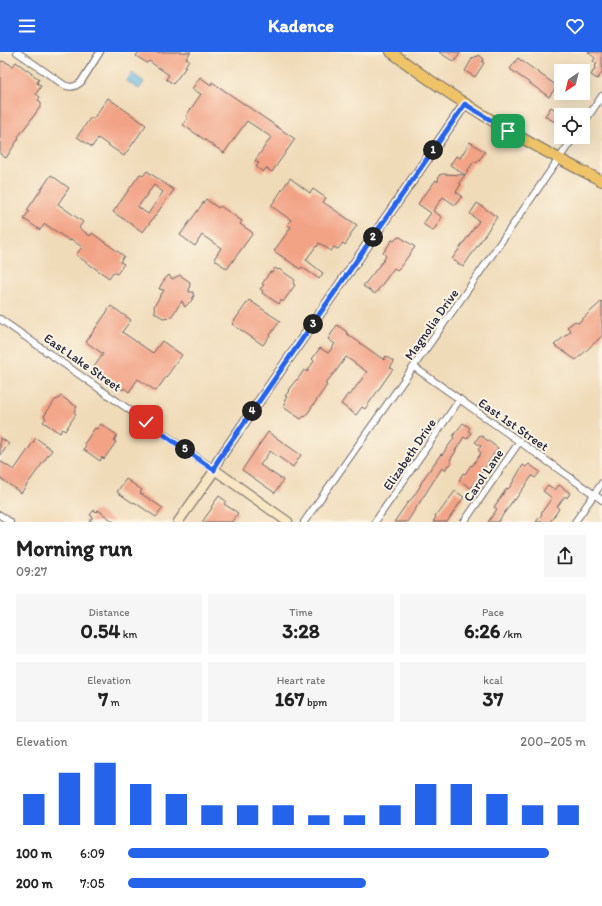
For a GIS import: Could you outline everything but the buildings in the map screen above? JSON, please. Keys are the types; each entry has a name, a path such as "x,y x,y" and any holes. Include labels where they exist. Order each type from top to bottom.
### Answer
{"main road":[{"path":"392,52 423,76 508,131 602,181"}],"street":[{"path":"17,52 69,87 75,86 81,82 100,52"},
{"path":"590,114 602,96"},
{"path":"178,522 214,470 217,462 465,104"},
{"name":"Magnolia Drive","path":"304,522 569,144"},
{"name":"East Lake Street","path":"0,319 288,522"},
{"name":"East 1st Street","path":"414,367 602,500"},
{"name":"Elizabeth Drive","path":"376,522 460,399"},
{"name":"Carol Lane","path":"464,522 520,441"},
{"path":"575,522 602,483"},
{"path":"0,515 10,522"}],"water":[{"path":"132,73 144,82 139,89 127,81"}],"route":[{"path":"146,422 214,470 217,462 465,104 508,131"}]}
